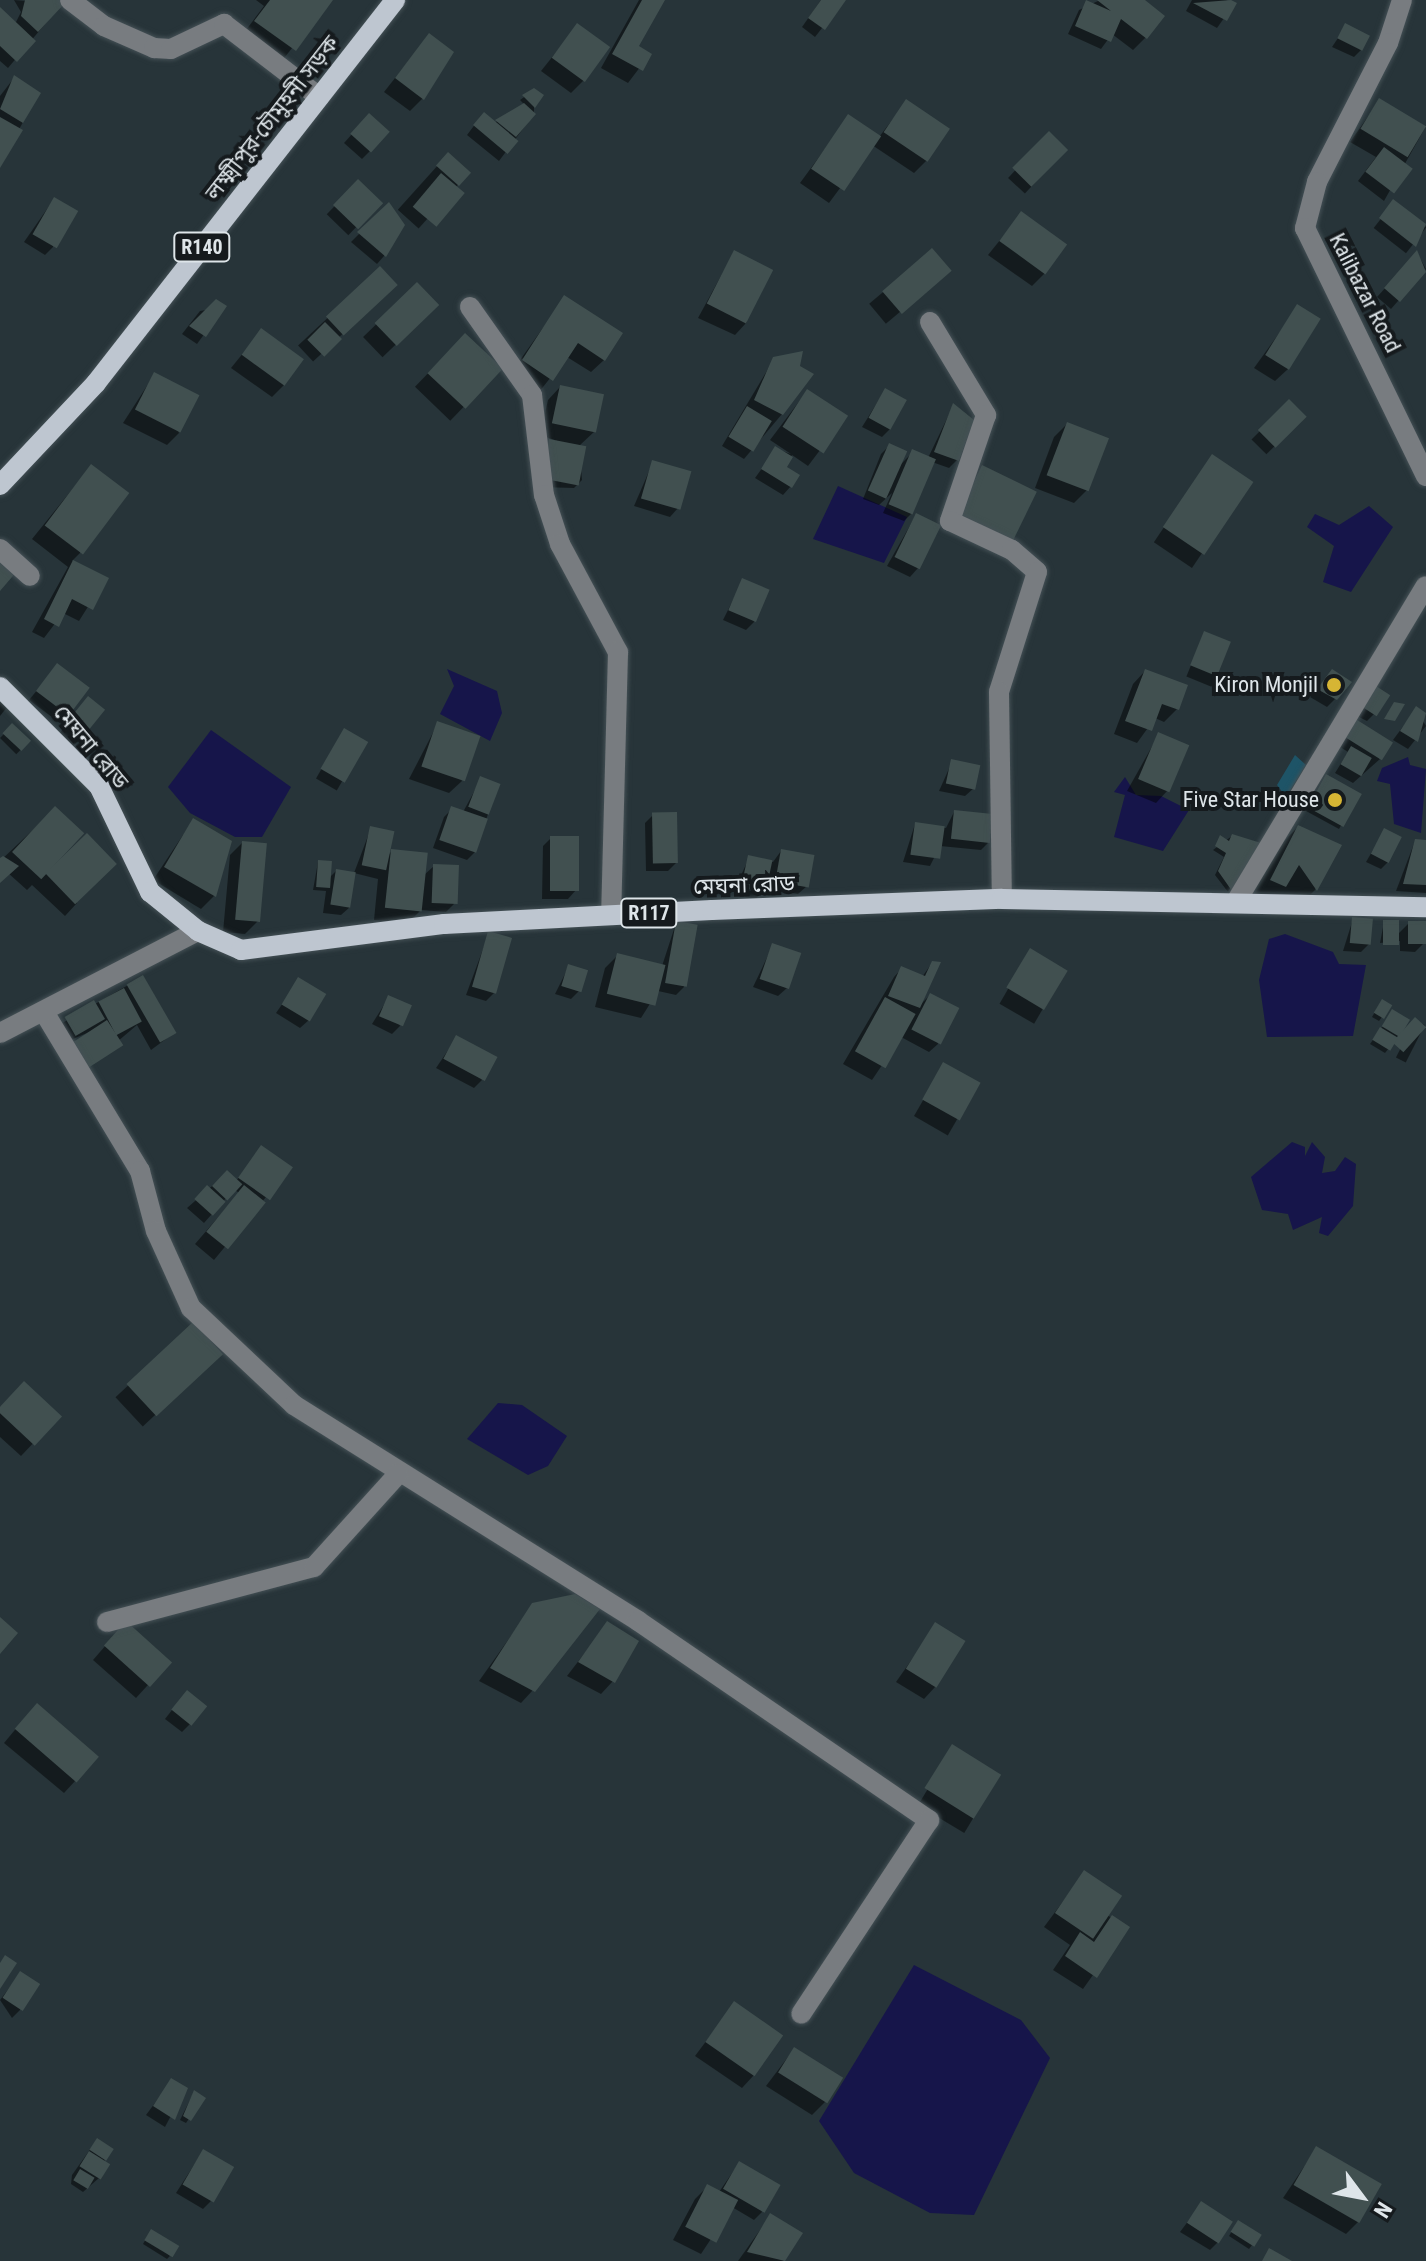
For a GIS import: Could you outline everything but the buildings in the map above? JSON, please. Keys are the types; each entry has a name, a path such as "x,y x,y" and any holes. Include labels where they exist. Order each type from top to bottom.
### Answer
{"main road":[{"name":"লক্ষ্মীপুর-চৌমুহনী সড়ক","path":"0,485 96,383 395,0"},
{"name":"মেঘনা রোড","path":"0,687 99,786 150,892 198,931 241,950 444,924 1002,899 1237,900 1426,907"}],"street":[{"path":"70,0 104,26 154,48 171,49 224,24 319,97"},
{"name":"Kalibazar Road","path":"1402,0 1388,43 1317,182 1305,228 1426,476"},
{"path":"470,307 532,395 552,520 618,652 611,915"},
{"path":"930,322 986,415 950,521 1012,550 1037,572 999,692 1002,899"},
{"path":"0,549 30,576"},
{"path":"1237,900 1426,586"},
{"path":"0,1033 198,931"},
{"path":"44,1012 140,1171 156,1231 191,1308 294,1405 398,1474 638,1621 929,1820 801,2014"},
{"path":"107,1622 314,1567 398,1474"}],"shaded area":[{"path":"838,486 907,517 884,563 813,539"},
{"path":"1369,506 1393,527 1351,592 1323,582 1334,546 1307,527 1315,514 1339,525"},
{"path":"447,669 497,691 502,713 490,741 440,714 454,686"},
{"path":"211,730 291,787 262,837 235,837 190,813 168,787"},
{"path":"1295,755 1306,765 1286,797 1277,785"},
{"path":"1408,757 1410,765 1426,769 1421,833 1394,824 1390,784 1377,781 1382,768"},
{"path":"1125,777 1136,795 1161,796 1189,810 1163,851 1114,837 1125,795 1114,792"},
{"path":"1285,934 1333,952 1339,964 1366,965 1353,1036 1267,1037 1259,980 1269,939"},
{"path":"1292,1142 1305,1147 1305,1156 1312,1142 1325,1157 1322,1173 1335,1171 1345,1157 1356,1164 1353,1206 1328,1236 1319,1233 1322,1217 1293,1230 1288,1214 1262,1210 1251,1177"},
{"path":"498,1403 522,1405 567,1436 548,1466 528,1475 467,1439"},
{"path":"914,1965 1021,2020 1050,2058 974,2215 930,2213 854,2173 819,2121"}],"place":[{"name":"Kiron Monjil","path":"1334,685"},
{"name":"Five Star House","path":"1335,800"}]}
